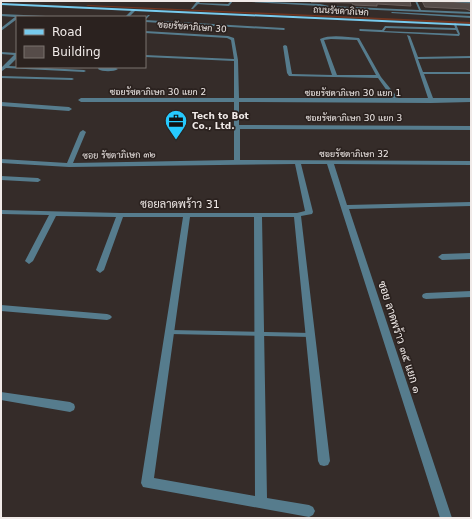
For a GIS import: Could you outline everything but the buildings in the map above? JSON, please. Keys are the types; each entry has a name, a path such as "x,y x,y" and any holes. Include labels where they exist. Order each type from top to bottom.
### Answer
{"main road":[{"name":"ถนนรัชดาภิเษก","path":"38,1 134,10 456,27 471,25"},
{"name":"ถนนรัชดาภิเษก","path":"1,3 92,6"},
{"name":"ถนนรัชดาภิเษก","path":"1,3 392,15 471,20"}],"street":[{"path":"192,8 198,2"},
{"path":"128,16 134,10"},
{"path":"1,15 16,17"},
{"path":"1,30 16,19"},
{"name":"ซอยรัชดาภิเษก 30","path":"146,32 231,38 234,40 236,60 235,101 237,162"},
{"path":"408,36 431,101"},
{"path":"335,76 322,38 358,39 379,77 397,101"},
{"path":"285,46 289,73 291,75 379,77"},
{"path":"1,53 16,54"},
{"path":"3,69 16,55"},
{"path":"146,56 236,60"},
{"path":"416,58 471,57"},
{"path":"100,68 116,69"},
{"path":"3,69 84,71"},
{"path":"421,73 471,73"},
{"path":"1,77 72,79"},
{"name":"ซอยรัชดาภิเษก 30 แยก 2","path":"81,100 235,101"},
{"name":"ซอยรัชดาภิเษก 30 แยก 1","path":"235,101 471,100"},
{"path":"1,104 69,109"},
{"name":"ซอยรัชดาภิเษก 30 แยก 3","path":"237,128 471,128"},
{"path":"69,165 83,132"},
{"name":"ซอย รัชดาภิเษก ๓๒","path":"1,161 69,165 237,162"},
{"name":"ซอยรัชดาภิเษก 32","path":"237,162 471,163"},
{"path":"298,163 309,212 297,215 324,461"},
{"name":"ซอย ลาดพร้าว ๓๕ แยก ๑","path":"330,163 446,518"},
{"path":"1,178 38,180"},
{"path":"344,207 471,204"},
{"name":"ซอยลาดพร้าว 31","path":"1,212 120,215 297,215"},
{"path":"29,261 53,214"},
{"path":"100,270 120,215"},
{"path":"187,215 147,483 309,510"},
{"path":"258,215 261,503"},
{"path":"442,258 471,256"},
{"path":"426,296 471,294"},
{"path":"1,308 107,316"},
{"path":"1,396 70,407"}],"lane":[{"path":"198,2 228,5 233,1 301,2 329,7 471,13"},
{"path":"416,1 420,11"},
{"path":"453,1 471,2"},
{"path":"328,14 329,7"},
{"path":"391,10 392,15 471,17"},
{"path":"146,19 149,15"},
{"path":"146,20 284,29"},
{"path":"360,30 458,35 459,34 456,27 385,27 383,31"},
{"path":"170,332 311,335"}],"shaded area":[{"path":"86,6 471,22 471,24"}],"place":[{"name":"Tech to Bot Co., Ltd.","path":"176,140"}]}
